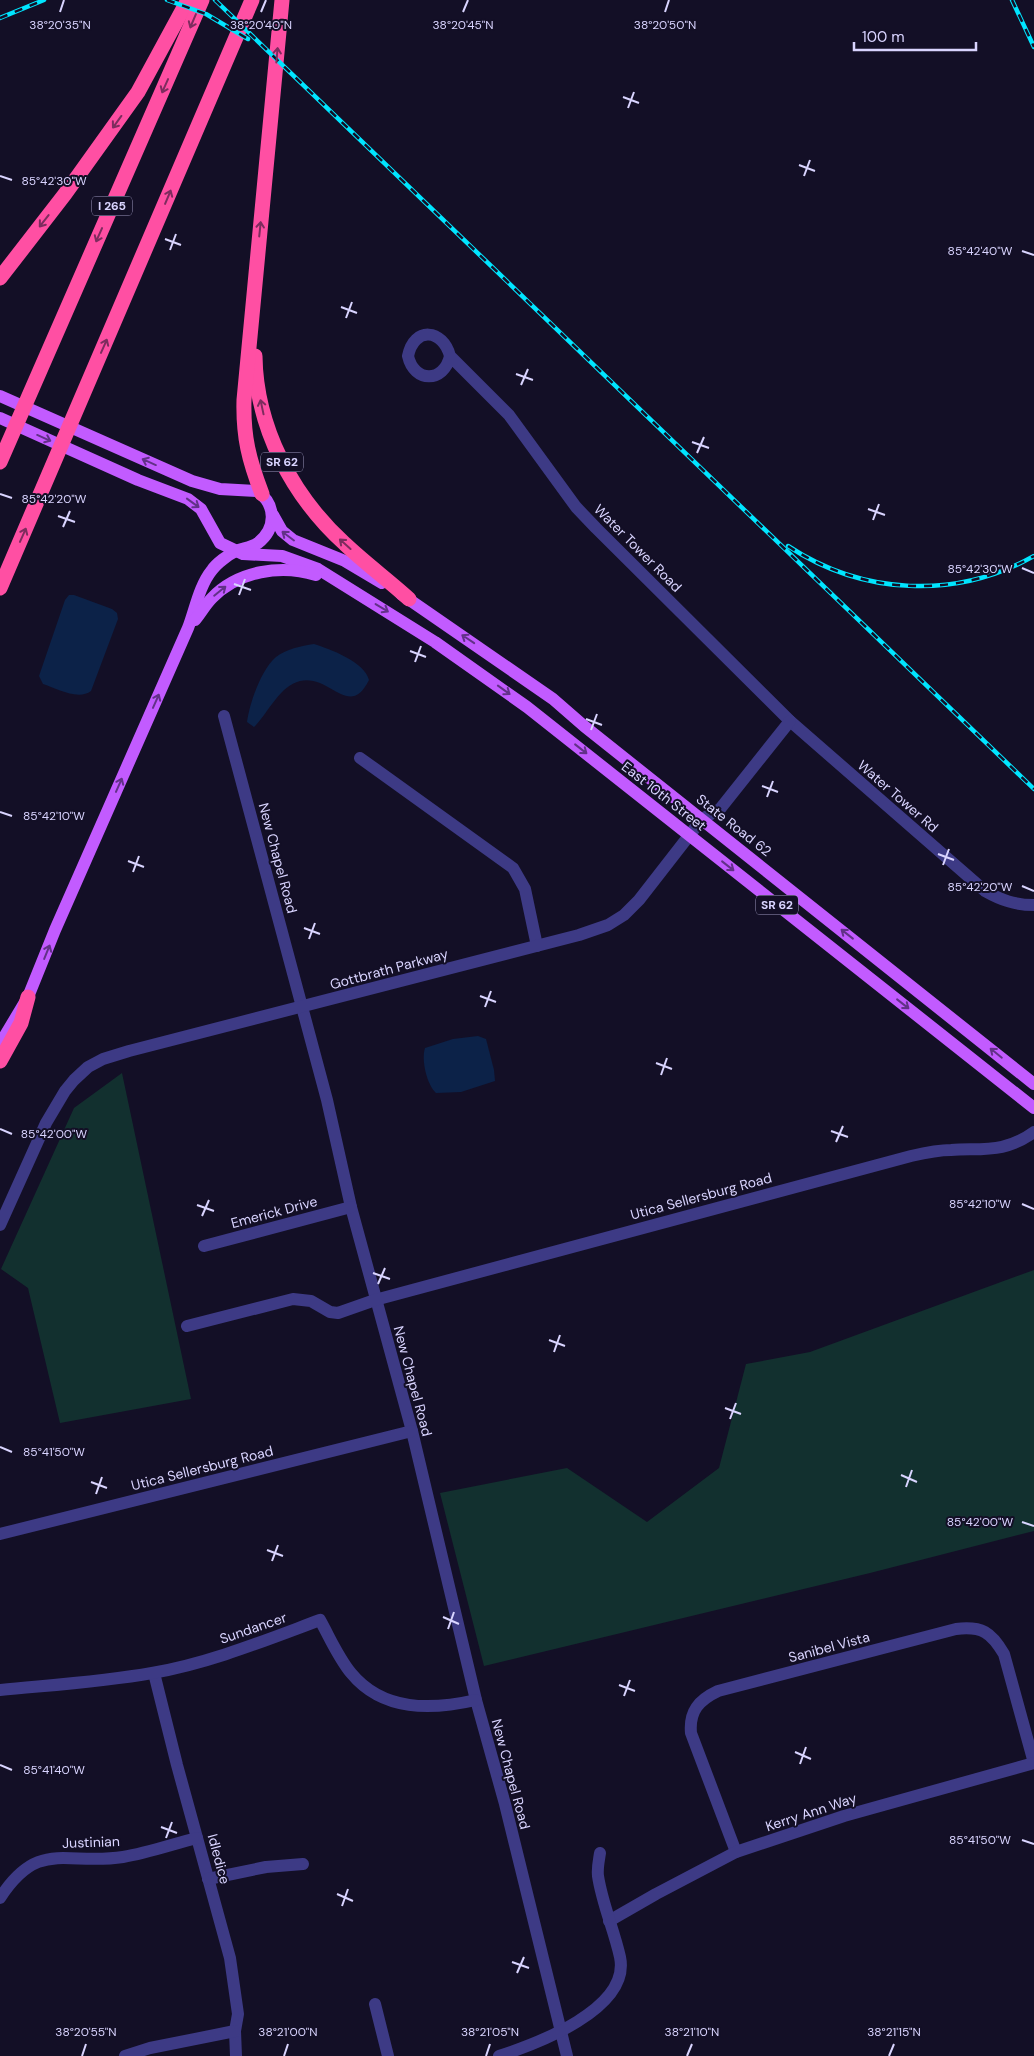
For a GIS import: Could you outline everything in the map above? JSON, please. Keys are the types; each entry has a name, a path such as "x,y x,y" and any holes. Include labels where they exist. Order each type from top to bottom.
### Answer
{"highway":[{"path":"0,278 65,194 138,92 188,0"},
{"name":"I 265","path":"1,460 202,0"},
{"path":"1,587 252,0"},
{"name":"SR 62","path":"282,0 256,278 255,360 257,384 264,418 282,462 304,498 329,529 409,598"},
{"path":"0,265 23,247"},
{"path":"256,278 248,341 244,433 250,462 262,494"},
{"path":"0,1062 21,1023 28,997"}],"main road":[{"path":"0,396 192,481 220,489 250,489 262,494 270,504 282,531 293,540 344,560 409,598"},
{"name":"SR 62","path":"0,418 138,480 192,501 205,515 220,543 236,551"},
{"path":"0,1044 28,997 210,573 236,551 254,545 263,538 269,528 273,514"},
{"name":"East 10th Street","path":"236,551 250,554 274,555 292,559 318,569 436,642 527,707 1034,1108"},
{"path":"188,628 211,598 222,589 257,573 291,570 306,572 340,582"},
{"name":"State Road 62","path":"409,598 553,699 584,726 1034,1084"}],"street":[{"name":"Water Tower Road","path":"450,356 509,415 584,516 790,721 820,747"},
{"name":"New Chapel Road","path":"224,716 303,1007 375,1300 412,1431 476,1700 505,1804 567,2056"},
{"name":"Gottbrath Parkway","path":"0,1225 57,1102 74,1080 88,1067 103,1059 129,1051 537,946 608,925 624,915 639,900 702,819 720,809 790,721"},
{"name":"Water Tower Rd","path":"820,747 985,891 1001,900 1018,905 1034,905"},
{"path":"360,758 513,868 524,889 537,946"},
{"name":"Utica Sellersburg Road","path":"187,1326 293,1299 311,1301 330,1312 338,1314 375,1300 911,1156 950,1150 991,1150 1015,1144 1034,1132"},
{"name":"Emerick Drive","path":"204,1246 352,1207"},
{"name":"Utica Sellersburg Road","path":"0,1534 412,1431"},
{"name":"Sundancer","path":"0,1690 154,1673 242,1648 320,1620 352,1673 371,1690 385,1699 415,1707 428,1708 476,1700"},
{"name":"Sanibel Vista","path":"736,1852 691,1733 690,1723 698,1703 718,1691 956,1629 978,1629 988,1633 996,1641 1004,1654 1034,1763"},
{"name":"Idledice","path":"154,1673 230,1958 238,2014 236,2056"},
{"name":"Kerry Ann Way","path":"609,1921 736,1852 844,1816 1034,1763"},
{"name":"Justinian","path":"0,1898 18,1874 34,1863 62,1857 122,1857 197,1838"},
{"path":"499,2056 528,2047 560,2032 603,2004 611,1994 620,1972 621,1959 609,1921 598,1874 600,1853"},
{"path":"208,1879 266,1867 303,1864"},
{"path":"375,2004 388,2056"},
{"path":"125,2056 150,2048 236,2031"}],"green space":[{"path":"122,1073 191,1399 60,1423 28,1288 1,1269 74,1108"},
{"path":"1034,1270 1034,1531 870,1573 484,1666 440,1493 567,1468 647,1522 719,1468 746,1364 810,1352"}],"water":[{"path":"69,595 74,595 112,609 117,613 118,619 91,691 80,695 67,693 43,684 39,676 65,600"},
{"path":"314,644 346,657 361,667 369,680 362,691 354,696 347,696 321,684 311,681 300,681 281,693 254,727 247,722 261,678 276,657 284,652"},
{"path":"478,1036 486,1039 495,1081 461,1092 436,1093 430,1084 426,1072 425,1048 453,1039"}],"railway":[{"path":"0,18 44,0"},
{"path":"167,0 206,14 248,39"},
{"path":"215,0 1034,789"},
{"path":"1012,0 1034,47"},
{"path":"788,546 817,562 847,574 878,582 910,586 941,585 973,580 1004,570 1034,556"}]}
